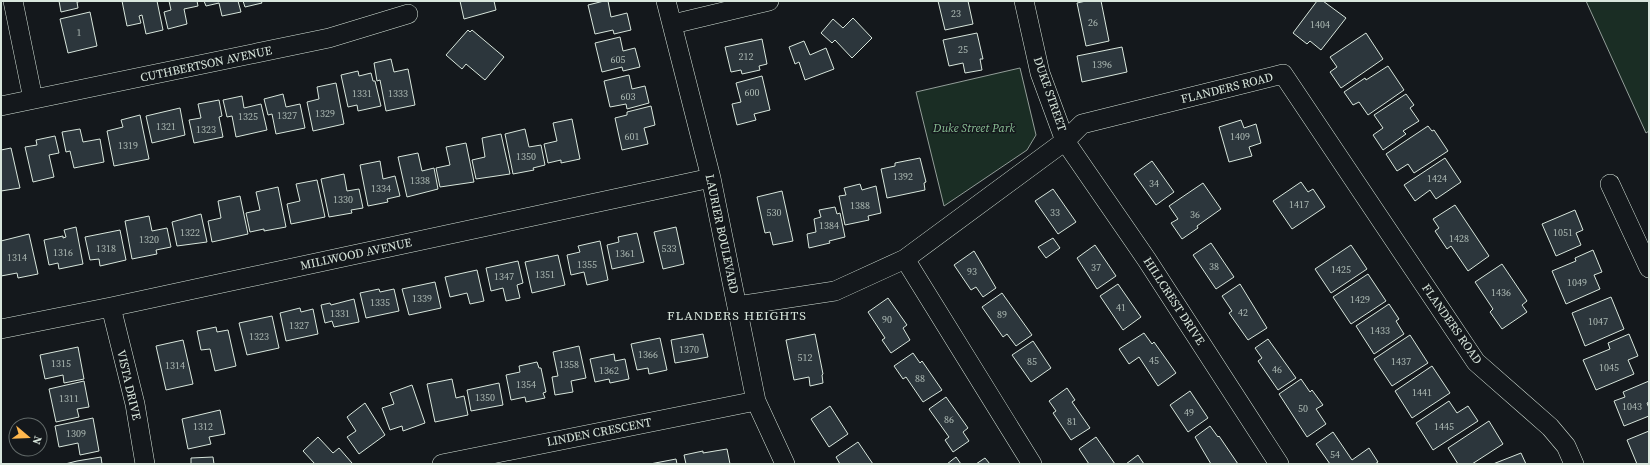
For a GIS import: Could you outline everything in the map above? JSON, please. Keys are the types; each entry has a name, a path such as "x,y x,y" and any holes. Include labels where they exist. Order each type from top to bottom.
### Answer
{"street":[{"path":"13,1 33,99"},
{"name":"LAURIER BOULEVARD","path":"666,1 711,178 756,401 785,464"},
{"path":"673,24 769,1"},
{"name":"DUKE STREET","path":"1024,1 1040,73 1066,141"},
{"name":"CUTHBERTSON AVENUE","path":"1,106 329,38 408,14"},
{"name":"FLANDERS ROAD","path":"737,306 835,291 905,259 1066,141 1082,124 1283,74 1476,362 1550,427 1566,446 1574,464"},
{"name":"HILLCREST DRIVE","path":"1066,141 1147,260 1279,464"},
{"name":"MILLWOOD AVENUE","path":"1,329 111,307 711,178"},
{"path":"1610,184 1647,259"},
{"path":"905,259 1032,464"},
{"name":"VISTA DRIVE","path":"111,307 135,404 145,464"},
{"name":"LINDEN CRESCENT","path":"442,464 756,401"}],"green space":[{"path":"1586,1 1649,1 1649,131 1646,133"},
{"name":"Duke Street Park","path":"1020,68 1036,135 1027,150 944,206 916,92"}],"building":[{"path":"59,1 83,1 77,2 78,8 61,12"},
{"path":"122,1 157,1 163,30 146,34 142,15 139,16 141,23 127,26"},
{"path":"169,1 197,1 198,6 184,9 187,24 168,29 164,12 171,10"},
{"path":"204,1 238,1 241,12 222,16 219,3 206,6"},
{"path":"243,1 261,1 262,3 245,7"},
{"path":"460,1 494,1 496,10 464,19"},
{"path":"608,1 611,17 627,13 631,30 614,34 613,30 595,34 588,5"},
{"path":"938,1 968,1 973,24 945,30"},
{"path":"1086,1 1101,1 1109,41 1086,46 1077,3"},
{"path":"1317,1 1323,1 1346,18 1321,50 1310,41 1307,44 1293,33"},
{"path":"90,12 97,46 68,53 60,19"},
{"path":"853,18 872,38 852,58 835,40 832,43 821,33 833,19 843,28"},
{"path":"468,30 470,32 472,30 504,57 485,80 466,64 462,69 446,55"},
{"path":"977,33 983,59 980,59 982,70 965,73 963,63 949,66 943,40"},
{"path":"1366,33 1383,59 1341,88 1330,72 1337,67 1330,57"},
{"path":"620,37 623,51 635,48 640,67 623,71 622,67 602,72 595,43"},
{"path":"762,39 767,64 759,66 760,70 742,74 741,70 731,72 725,47"},
{"path":"804,41 810,55 826,48 834,69 805,80 799,62 795,64 789,47"},
{"path":"1122,47 1127,72 1082,82 1077,56"},
{"path":"391,59 394,72 408,69 415,105 386,111 380,80 377,81 374,63"},
{"path":"1388,66 1404,90 1368,115 1359,102 1353,105 1344,92 1365,78 1366,80"},
{"path":"358,71 359,76 371,73 373,81 375,81 381,106 358,111 357,105 348,107 341,75"},
{"path":"629,75 632,89 645,86 649,103 627,109 626,104 610,107 604,81"},
{"path":"762,76 770,110 754,114 756,120 737,125 732,104 741,102 736,83"},
{"path":"336,83 344,124 313,131 307,102 319,99 317,87"},
{"path":"283,94 286,107 300,104 305,128 276,134 272,114 268,115 264,99"},
{"path":"1406,94 1414,105 1410,108 1419,121 1403,131 1406,134 1383,150 1373,135 1383,128 1374,115"},
{"path":"242,96 244,108 261,104 267,130 236,137 232,116 227,117 223,100"},
{"path":"219,100 222,116 219,117 223,137 194,143 189,120 201,118 198,104"},
{"path":"651,106 655,125 644,128 648,144 622,150 615,118 627,115 627,112"},
{"path":"180,108 185,135 152,143 146,116"},
{"path":"140,115 149,159 114,166 107,131 123,127 121,120"},
{"path":"572,119 580,159 561,163 561,160 548,163 544,144 557,141 553,123"},
{"path":"1241,120 1244,128 1256,124 1261,143 1249,147 1252,156 1229,162 1219,127"},
{"path":"1428,126 1432,131 1434,130 1448,151 1414,173 1408,164 1397,171 1386,154"},
{"path":"80,129 83,142 100,139 104,162 74,168 70,151 66,152 62,132"},
{"path":"525,129 529,147 541,145 545,165 533,168 534,170 513,174 505,134"},
{"path":"501,134 510,174 476,179 472,160 485,157 482,138"},
{"path":"55,136 59,153 49,155 54,177 33,182 25,147 37,145 36,140"},
{"path":"466,143 474,182 440,187 436,168 450,165 446,147"},
{"path":"11,148 20,188 1,191 1,150"},
{"path":"418,153 422,171 434,168 438,189 407,197 398,157"},
{"path":"920,158 926,182 924,183 925,190 887,198 881,169 895,166 895,163"},
{"path":"1445,158 1461,182 1436,199 1430,190 1415,201 1404,185"},
{"path":"380,161 383,179 395,176 400,196 387,199 388,202 368,206 360,165"},
{"path":"1152,161 1174,192 1156,205 1134,174"},
{"path":"344,174 347,191 359,189 363,208 351,210 352,213 329,217 321,179"},
{"path":"317,180 325,217 291,224 287,204 300,201 296,184"},
{"path":"1301,182 1308,192 1313,189 1325,207 1292,229 1273,201"},
{"path":"1203,183 1221,209 1182,239 1171,223 1178,219 1169,206"},
{"path":"860,184 862,190 876,186 881,213 868,216 869,220 845,225 839,196 846,195 844,188"},
{"path":"278,187 286,227 250,232 246,213 260,210 256,192"},
{"path":"1053,189 1076,222 1058,234 1035,201"},
{"path":"782,191 793,241 773,245 770,232 765,233 757,197"},
{"path":"240,196 248,234 212,242 208,221 221,218 218,201"},
{"path":"1455,205 1489,256 1468,271 1451,246 1447,249 1435,231 1439,228 1433,219"},
{"path":"835,207 837,214 840,213 845,237 829,241 830,243 809,248 807,234 816,232 814,219 821,217 819,210"},
{"path":"1575,210 1583,230 1576,233 1581,245 1556,256 1542,224"},
{"path":"201,214 207,242 177,246 172,222"},
{"path":"149,216 152,231 167,228 171,247 156,250 157,254 132,259 125,221"},
{"path":"76,227 83,264 59,269 58,263 49,265 44,240 63,236 63,238 66,237 64,230"},
{"path":"676,227 684,264 663,269 654,232"},
{"path":"120,230 126,260 100,266 99,259 90,260 85,237"},
{"path":"637,233 644,262 612,269 607,245 619,242 618,237"},
{"path":"29,234 38,274 18,278 17,273 1,276 1,241"},
{"path":"1053,238 1060,248 1046,258 1038,247"},
{"path":"600,241 608,280 587,285 584,272 571,275 567,255 580,252 578,246"},
{"path":"1211,243 1234,277 1216,289 1193,255"},
{"path":"1095,245 1116,276 1097,289 1077,258"},
{"path":"1351,245 1367,269 1331,293 1315,269"},
{"path":"1593,250 1602,272 1594,275 1600,289 1566,304 1552,271 1576,261 1575,258"},
{"path":"974,251 996,288 983,297 976,287 971,290 954,265"},
{"path":"558,255 565,285 532,293 525,262"},
{"path":"518,261 523,283 517,285 520,298 506,301 503,288 491,291 486,268"},
{"path":"1502,264 1527,301 1522,305 1527,312 1502,329 1490,312 1493,309 1475,282"},
{"path":"477,270 484,301 470,304 467,293 450,297 445,277"},
{"path":"1368,274 1386,301 1351,324 1333,297"},
{"path":"435,282 441,308 409,315 402,289"},
{"path":"1118,284 1141,317 1123,330 1100,296"},
{"path":"1240,284 1267,328 1248,340 1229,313 1232,311 1222,296"},
{"path":"379,289 380,292 394,289 399,311 366,318 360,293"},
{"path":"1002,293 1032,335 1016,346 1007,334 1003,337 982,307"},
{"path":"1611,297 1624,329 1585,346 1572,313"},
{"path":"888,298 907,325 903,328 910,340 891,353 882,340 885,338 868,312"},
{"path":"354,299 359,322 334,327 332,321 325,323 321,305 330,303 331,305"},
{"path":"1389,304 1399,319 1396,321 1404,334 1374,354 1356,326"},
{"path":"300,308 301,312 313,309 318,334 286,341 280,313"},
{"path":"272,316 279,348 247,355 239,323"},
{"path":"216,327 217,332 228,330 236,366 215,371 210,349 201,350 197,331"},
{"path":"1144,333 1152,344 1154,342 1176,373 1158,386 1139,357 1129,364 1119,349"},
{"path":"703,334 708,357 675,363 671,340"},
{"path":"815,334 823,374 823,383 810,386 809,377 794,380 786,340"},
{"path":"1629,334 1638,356 1628,360 1634,374 1596,390 1583,360 1610,349 1608,343"},
{"path":"1410,335 1428,363 1392,386 1374,359"},
{"path":"660,338 667,370 649,374 648,368 637,370 631,344"},
{"path":"1268,339 1296,378 1278,390 1258,361 1262,358 1255,348"},
{"path":"183,340 193,384 166,390 156,346"},
{"path":"1033,341 1051,368 1031,382 1012,355"},
{"path":"579,346 586,378 571,381 573,392 555,395 552,377 558,376 553,352"},
{"path":"78,347 84,379 64,383 63,375 45,379 40,355"},
{"path":"913,353 920,363 922,361 942,390 923,402 906,377 903,379 894,366"},
{"path":"614,354 615,361 625,359 629,379 610,383 609,379 595,382 590,359"},
{"path":"537,362 539,368 541,368 546,392 543,393 545,398 526,402 525,397 511,400 506,375 520,372 519,366"},
{"path":"1432,366 1450,393 1412,418 1395,391"},
{"path":"452,379 456,398 464,396 468,415 435,422 427,384"},
{"path":"1301,379 1310,392 1312,390 1323,405 1316,409 1326,424 1307,437 1279,394"},
{"path":"84,381 89,407 77,409 79,417 56,422 49,389"},
{"path":"1649,381 1649,402 1647,403 1649,408 1649,416 1624,426 1614,401 1625,397 1623,392"},
{"path":"499,383 503,405 471,411 467,390"},
{"path":"412,385 425,423 403,431 402,426 390,430 382,408 394,404 390,393"},
{"path":"1067,388 1075,400 1072,402 1090,428 1071,440 1053,413 1056,411 1049,401"},
{"path":"1190,391 1208,418 1188,432 1170,405"},
{"path":"946,397 968,428 963,432 969,441 953,452 945,440 949,437 929,409"},
{"path":"1449,401 1457,413 1468,406 1478,421 1433,450 1416,423"},
{"path":"365,403 385,435 359,454 347,437 356,431 347,417"},
{"path":"830,406 848,434 829,447 811,419"},
{"path":"220,410 225,434 209,437 211,444 188,449 182,419"},
{"path":"93,418 99,451 80,455 78,443 59,447 55,426"},
{"path":"1489,421 1503,444 1472,464 1458,464 1448,448"},
{"path":"1210,426 1218,437 1219,436 1238,464 1211,464 1195,437"},
{"path":"1649,431 1649,464 1637,464 1627,440"},
{"path":"1333,432 1352,460 1369,448 1378,462 1375,464 1330,464 1316,444"},
{"path":"318,437 333,453 339,448 352,463 315,464 303,451"},
{"path":"1096,437 1115,464 1089,464 1079,449"},
{"path":"858,442 873,464 840,464 836,457"},
{"path":"727,449 730,464 686,464 684,455 703,451 703,453"},
{"path":"1521,453 1526,464 1493,464"},
{"path":"1138,455 1144,464 1126,464"},
{"path":"101,457 102,464 65,464 77,461"},
{"path":"213,457 214,464 191,464 191,458"},
{"path":"956,457 961,464 947,464"},
{"path":"985,458 990,464 976,464"},
{"path":"676,459 677,464 650,464"}],"district":[{"name":"FLANDERS HEIGHTS","path":"737,315"}]}
